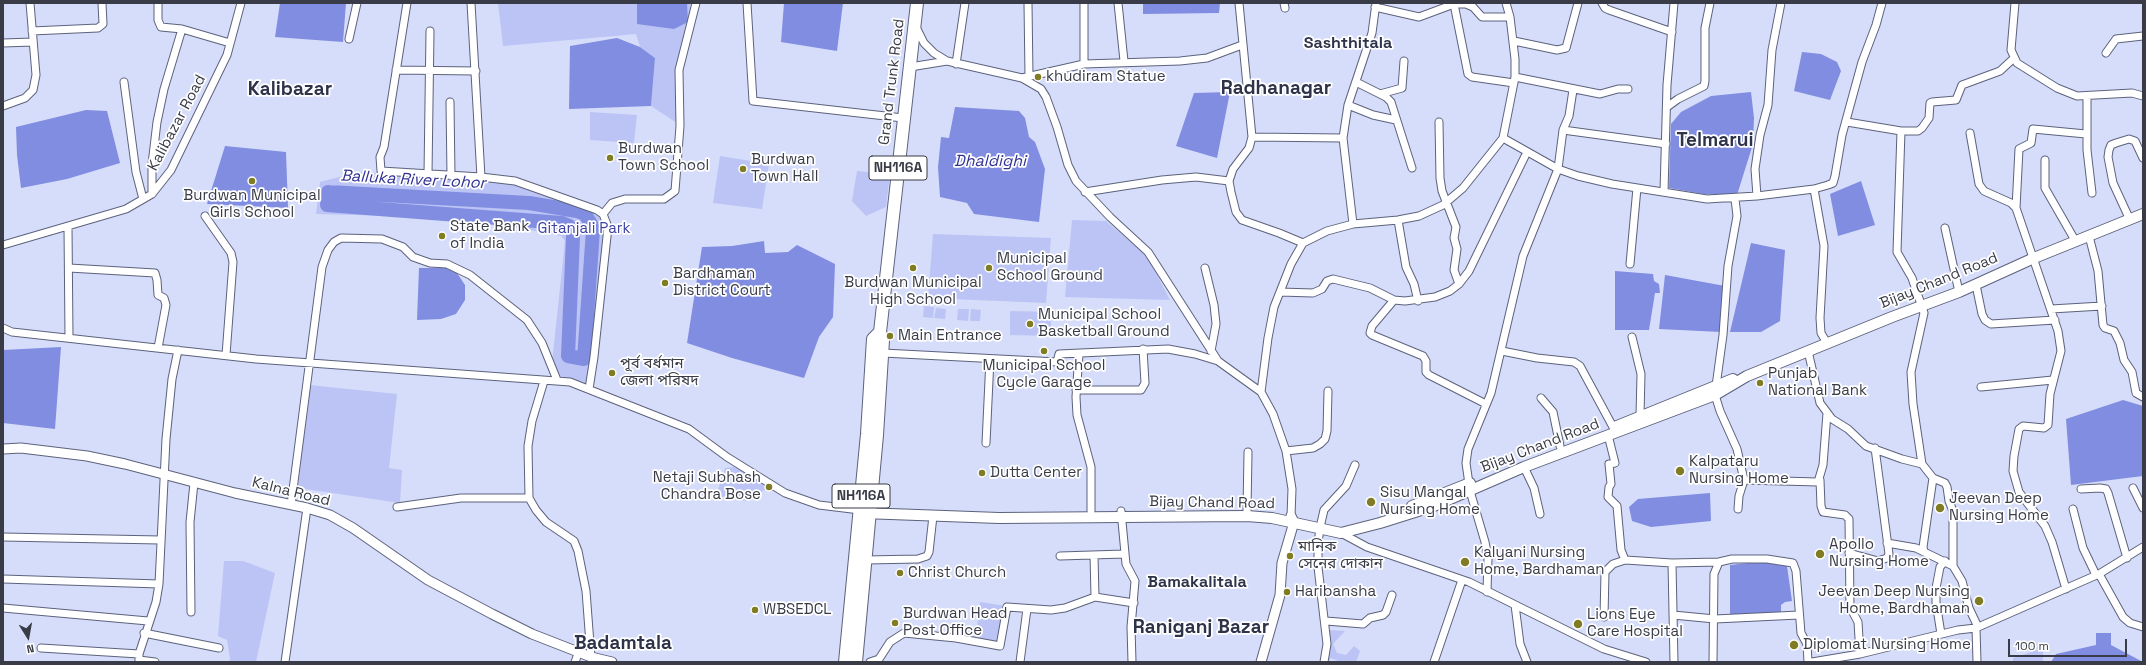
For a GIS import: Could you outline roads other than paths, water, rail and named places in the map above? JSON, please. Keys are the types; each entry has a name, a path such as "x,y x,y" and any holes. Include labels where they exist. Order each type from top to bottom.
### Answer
{"highway":[{"name":"Grand Trunk Road","path":"845,662 883,353 883,340 880,332 903,118 918,3"},
{"name":"Grand Trunk Road","path":"856,662 866,560 864,510 873,339 880,332"}],"main road":[{"name":"Bijay Chand Road","path":"1321,526 1341,527 1397,512 1524,467 1827,343 1959,292 2034,258 2143,214"},
{"name":"Bijay Chand Road","path":"933,513 1091,511 1121,514 1247,511 1292,519 1321,526 1341,533 1380,523 1434,506 1469,487 1560,446 1611,431 1640,416 1715,390"},
{"path":"864,510 933,513"},
{"name":"Bijay Chand Road","path":"933,513 1247,516 1292,519"}],"street":[{"path":"3,106 25,98 33,90 36,75 30,3"},
{"path":"32,31 98,28 103,24 102,3"},
{"path":"158,3 159,24 162,27 182,29 230,44"},
{"name":"Kalibazar Road","path":"3,245 126,209 152,194 171,170 227,55 241,3"},
{"path":"349,38 357,3"},
{"path":"407,3 384,147 380,157 381,171 386,173 481,177 515,181 603,214 608,227 594,357 589,389"},
{"path":"470,3 476,71 481,177"},
{"path":"603,214 612,203 625,199 664,199 675,191 680,126 679,70 696,3"},
{"path":"747,3 753,101 903,118"},
{"path":"956,64 965,3"},
{"path":"1025,78 1028,3"},
{"path":"1084,3 1084,64"},
{"path":"1118,3 1124,61"},
{"path":"1239,3 1252,137 1249,148 1233,169 1229,180 1236,212 1242,220 1279,233 1303,244"},
{"path":"1262,392 1268,338 1274,307 1291,264 1303,244 1327,231 1353,224 1398,220 1419,216 1446,203 1463,188 1503,138 1514,80 1514,41 1506,3"},
{"path":"1514,41 1557,50 1566,48 1578,3"},
{"path":"1602,3 1605,8 1609,10 1672,32"},
{"path":"1664,192 1667,107 1674,3"},
{"path":"1667,107 1704,86 1705,28 1710,3"},
{"path":"1757,196 1755,169 1757,152 1768,105 1772,50 1781,3"},
{"path":"1503,138 1558,169 1591,179 1707,199 1735,199 1814,189 1833,183 1842,135 1847,122 1862,62 1876,25 1882,3"},
{"path":"2015,3 2011,46 2017,63 2057,88 2077,96 2132,93 2143,96"},
{"path":"1353,224 1343,138 1348,105 1372,33 1376,5 1419,17 1454,4 1466,4 1473,7 1482,17 1510,17"},
{"path":"1454,4 1468,74 1472,77 1514,80 1600,94 1618,89 1628,89"},
{"path":"916,27 924,43 934,53 947,61 1025,78 1041,89 1046,97 1068,165 1076,181 1098,205 1148,252 1218,362"},
{"path":"152,194 152,164 157,122 164,89 182,29"},
{"path":"428,174 430,31"},
{"path":"2106,53 2116,39 2143,36"},
{"path":"3,43 33,42"},
{"path":"1025,78 1084,64 1124,61 1180,61 1207,58 1242,44"},
{"path":"1847,122 1901,131 1918,131 1929,118 1930,104 1932,102 1956,100 1962,85 2000,71 2014,58"},
{"path":"910,67 947,61"},
{"path":"1380,94 1402,88 1404,61"},
{"path":"396,70 476,71"},
{"path":"124,82 136,172 143,199"},
{"path":"1356,82 1380,94 1391,102 1412,168"},
{"path":"1487,592 1489,573 1487,553 1469,487 1466,463 1468,449 1491,393 1523,256 1558,169 1563,130 1569,116 1573,90"},
{"path":"2087,96 2086,134 2092,193"},
{"path":"450,102 451,176"},
{"path":"1348,105 1373,115 1396,120"},
{"path":"1439,122 1440,178 1446,203 1456,227 1454,238 1457,249 1454,270 1459,284"},
{"path":"2066,589 2047,531 2020,492 2013,471 2019,429 2023,426 2044,428 2048,425 2050,394 2053,380 2059,365 2061,351 2055,320 2016,208 2019,150 2031,143 2033,129 2086,134"},
{"path":"1563,130 1666,144"},
{"path":"1901,131 1897,252 1912,278 1924,313 1911,372 1911,388 1922,464 1933,478 1945,483 1947,487 1949,501 1952,508 1953,566 1962,581 1969,608 1977,627 1977,662"},
{"path":"1970,133 1979,184 1984,191 2011,203 2016,208"},
{"path":"1252,137 1343,138"},
{"path":"2130,220 2114,183 2108,157 2109,150 2111,145 2129,139 2135,141 2143,158"},
{"path":"1280,292 1313,293 1322,289 1327,281 1334,279 1370,288 1394,300 1418,300 1450,291 1459,284 1469,271 1527,152"},
{"path":"2045,160 2045,188 2076,242"},
{"path":"1085,192 1162,180 1196,177 1229,180"},
{"path":"1630,264 1637,188"},
{"path":"1814,189 1824,246 1820,318 1821,333 1827,343"},
{"path":"1098,205 1097,198 1101,190"},
{"path":"1735,199 1737,216 1728,266 1722,335 1715,390 1720,411 1737,449 1744,480 1739,496 1738,509"},
{"path":"205,216 228,246 232,258 226,354"},
{"path":"1398,220 1406,267 1414,284 1418,300"},
{"path":"68,227 69,337"},
{"path":"1946,228 1959,292"},
{"path":"2089,236 2095,254 2103,325 2105,328 2114,331 2120,344 2124,360 2132,372 2136,393 2143,397"},
{"path":"291,505 311,363 322,267 328,250 334,242 341,238 382,239 403,247 414,257 430,263 447,264 470,275 527,320 542,343 557,380"},
{"path":"69,268 155,274 158,295 164,298 166,304 158,348"},
{"path":"1205,268 1214,305 1216,324 1211,351"},
{"path":"1976,285 1982,314 1985,320 1991,324 2055,320"},
{"path":"1394,300 1372,326 1370,332 1372,335 1423,356 1425,359 1426,372 1429,375 1486,404"},
{"path":"2051,308 2102,306"},
{"path":"3,328 12,332 311,363 570,382 690,429 727,457 785,493 819,505 864,510"},
{"path":"1632,337 1641,374 1640,416"},
{"path":"1076,390 1141,390 1145,382 1143,349"},
{"path":"883,353 1056,362 1059,354 1168,349 1195,354 1218,362 1262,392 1273,414 1286,451 1292,489 1292,519 1282,563 1280,595 1261,662"},
{"path":"139,659 144,633 156,602 165,476 166,439 172,379 178,350"},
{"path":"1502,351 1537,358 1574,362 1580,366 1611,431 1615,463 1609,464 1611,484 1609,487 1608,497 1617,506 1621,550 1625,560"},
{"path":"1808,351 1820,403 1827,413 1866,446 1902,459 1922,464"},
{"path":"1079,354 1076,390 1077,414 1090,467 1091,511"},
{"path":"986,443 990,359"},
{"path":"1981,387 2053,380"},
{"path":"544,381 532,421 528,446 529,498 536,510 546,522 574,541 578,551 586,591 591,657"},
{"path":"1286,451 1313,448 1325,439 1327,431 1328,391"},
{"path":"1541,398 1553,412 1560,446"},
{"path":"1827,413 1820,480 1821,506 1823,512 1848,516 1850,607 1858,622 1860,654"},
{"name":"Kalna Road","path":"3,449 21,448 87,456 125,464 194,483 307,508 330,516 353,528 428,580 492,614 532,634 579,651 591,657 612,662"},
{"path":"1849,553 1878,561 1884,560 1889,554 1875,448"},
{"path":"1247,511 1248,452"},
{"path":"1324,662 1327,644 1326,621 1318,567 1318,542 1324,510 1346,486 1355,465"},
{"path":"1524,467 1532,484 1540,514"},
{"path":"1924,552 1923,547 1933,478"},
{"path":"1744,480 1816,483 1820,480"},
{"path":"191,612 190,522 194,483"},
{"path":"2133,488 2143,508"},
{"path":"2081,489 2106,489 2128,558"},
{"path":"397,507 461,498 529,498"},
{"path":"285,662 307,508"},
{"path":"2073,509 2078,533 2097,575 2122,617 2130,623 2143,627"},
{"path":"866,560 918,559 927,556 929,552 933,513"},
{"path":"1121,514 1124,554 1127,570 1135,581 1131,627 1132,662"},
{"path":"1341,533 1367,547 1462,580 1604,649 1646,662"},
{"path":"3,537 160,540"},
{"path":"1887,542 1916,548 1953,566"},
{"path":"1812,662 1860,654 1941,634 1977,627 2097,575 2128,558 2143,547"},
{"path":"1060,556 1124,554"},
{"path":"1094,555 1095,597"},
{"path":"1604,617 1605,572 1613,564 1625,560 1672,563 1719,562 1732,559 1753,559 1793,563 1796,571 1802,636 1807,644 1808,662"},
{"path":"1941,634 1936,602 1936,588 1940,567 1944,561"},
{"path":"1713,662 1715,620 1714,574 1719,562"},
{"path":"1672,563 1674,662"},
{"path":"3,579 158,584"},
{"path":"1434,662 1462,580"},
{"path":"1326,621 1363,624 1370,618 1383,615 1386,612 1392,595"},
{"path":"870,662 879,659 890,642 904,633 956,638 1000,646 1007,607 1044,610 1065,608 1095,597 1134,603"},
{"path":"1516,605 1516,619 1520,644 1527,662"},
{"path":"3,608 148,621"},
{"path":"1020,662 1026,609"},
{"path":"1673,615 1715,620 1799,615"},
{"path":"144,633 219,648"},
{"path":"41,648 155,662"},
{"path":"575,662 579,651"}],"water":[{"path":"280,3 346,3 343,42 275,37"},
{"path":"637,3 687,3 688,22 674,29 637,24"},
{"path":"784,3 843,3 837,51 781,42"},
{"path":"1143,3 1220,3 1219,13 1143,14"},
{"path":"617,38 640,47 655,58 651,106 569,109 570,46"},
{"path":"1802,52 1821,54 1837,62 1841,71 1830,100 1794,91"},
{"path":"1230,92 1217,158 1176,146 1194,93"},
{"path":"1751,92 1754,118 1753,144 1737,195 1703,194 1669,188 1671,124 1681,112 1711,96"},
{"name":"Dhaldighi","path":"955,107 1019,111 1025,118 1029,137 1035,142 1045,169 1039,222 974,214 967,203 940,197 938,167 941,137 949,138"},
{"path":"86,110 107,111 120,163 67,179 21,188 17,155 16,127"},
{"path":"225,146 286,152 288,208 207,204"},
{"path":"1861,181 1875,225 1838,236 1830,194"},
{"path":"764,241 765,253 788,252 797,245 835,264 833,317 819,337 804,378 732,358 687,343 702,247 732,246"},
{"path":"1751,243 1785,250 1780,321 1761,332 1730,332"},
{"path":"419,268 447,268 457,273 465,285 465,300 456,314 441,319 417,320"},
{"path":"1615,271 1653,274 1654,281 1659,284 1660,293 1655,293 1649,330 1615,330"},
{"path":"1665,275 1725,286 1721,332 1659,329"},
{"path":"61,347 55,429 3,423 3,350"},
{"path":"2123,400 2143,406 2143,476 2071,485 2066,419"},
{"path":"1710,493 1711,521 1651,527 1632,521 1629,507 1638,499"},
{"path":"1748,560 1778,562 1779,565 1787,566 1792,601 1785,602 1781,605 1781,613 1730,615 1730,565 1748,563"},
{"path":"2096,633 2111,633 2111,645 2143,662 2051,662 2056,654 2096,645"}],"waterway":[{"name":"Balluka River Lohor","path":"328,192 529,203 577,211 585,214 593,230 584,359 568,356 573,237 573,231 569,226 562,223 327,205 328,192"}],"place":[{"name":"khudiram Statue","path":"1038,77"},
{"name":"Burdwan Town School","path":"610,158"},
{"name":"Burdwan Town Hall","path":"743,169"},
{"name":"Burdwan Municipal Girls School","path":"252,181"},
{"name":"State Bank of India","path":"442,236"},
{"name":"Burdwan Municipal High School","path":"913,268"},
{"name":"Municipal School Ground","path":"989,268"},
{"name":"Bardhaman District Court","path":"665,283"},
{"name":"Municipal School Basketball Ground","path":"1030,324"},
{"name":"Main Entrance","path":"890,336"},
{"name":"Municipal School Cycle Garage","path":"1044,351"},
{"name":"পূর্ব বর্ধমান জেলা পরিষদ","path":"612,373"},
{"name":"Punjab National Bank","path":"1760,383"},
{"name":"Kalpataru Nursing Home","path":"1680,471"},
{"name":"Dutta Center","path":"982,473"},
{"name":"Netaji Subhash Chandra Bose","path":"769,487"},
{"name":"Sisu Mangal Nursing Home","path":"1371,502"},
{"name":"Jeevan Deep Nursing Home","path":"1940,508"},
{"name":"Apollo Nursing Home","path":"1820,554"},
{"name":"মানিক সেনের দোকান","path":"1290,556"},
{"name":"Kalyani Nursing Home, Bardhaman","path":"1465,562"},
{"name":"Christ Church","path":"900,573"},
{"name":"Haribansha","path":"1287,592"},
{"name":"Jeevan Deep Nursing Home, Bardhaman","path":"1979,601"},
{"name":"WBSEDCL","path":"755,610"},
{"name":"Burdwan Head Post Office","path":"895,623"},
{"name":"Lions Eye Care Hospital","path":"1578,624"},
{"name":"Diplomat Nursing Home","path":"1794,645"}],"district":[{"name":"Sashthitala","path":"1348,44"},
{"name":"Radhanagar","path":"1276,89"},
{"name":"Kalibazar","path":"290,90"},
{"name":"Telmarui","path":"1715,141"},
{"name":"Bamakalitala","path":"1197,583"},
{"name":"Raniganj Bazar","path":"1201,628"},
{"name":"Badamtala","path":"623,644"}],"park label":[{"name":"Gitanjali Park","path":"584,229"}]}
